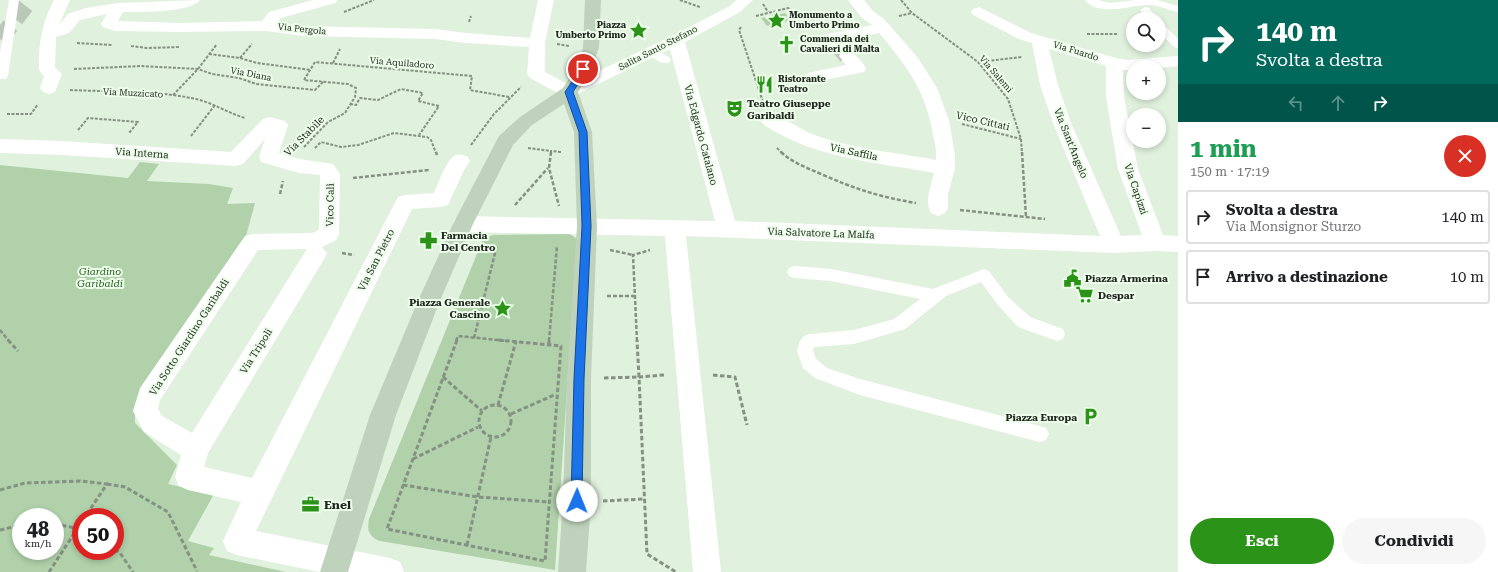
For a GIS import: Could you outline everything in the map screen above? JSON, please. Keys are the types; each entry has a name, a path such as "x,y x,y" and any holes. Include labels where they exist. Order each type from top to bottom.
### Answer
{"main road":[{"path":"336,567 383,415 428,303 463,224 506,140 526,121 569,92 583,69 591,48 593,0"},
{"path":"569,92 583,132 587,226 579,379 577,501 572,572"}],"street":[{"path":"49,88 53,74 47,70 48,34 55,12 62,0"},
{"path":"48,34 63,30 74,17 86,13 118,8 164,6 184,3 192,0"},
{"path":"267,26 275,15 330,0"},
{"path":"546,0 537,43 536,74 569,92"},
{"name":"Salita Santo Stefano","path":"569,92 668,61 676,40 735,9 745,0"},
{"path":"856,0 867,14 883,28 912,62 928,88 940,120 946,156 945,168 938,195 938,208"},
{"name":"Via Pergola","path":"118,8 109,24 115,26 267,26 288,27 304,31 435,34 466,38 537,43"},
{"name":"Via Fuardo","path":"979,12 1025,36 1114,62 1128,65 1178,61"},
{"path":"814,77 858,68 839,45 883,28"},
{"name":"Via Sant'Angelo","path":"1039,39 1049,85 1058,110 1114,245"},
{"name":"Via Edgardo Catalano","path":"676,40 668,61 727,229"},
{"name":"Via Capizzi","path":"1114,62 1115,96 1128,170 1156,243"},
{"name":"Via Saffila","path":"768,119 794,134 828,147 945,168"},
{"path":"269,123 279,125 268,157 288,164"},
{"name":"Via Interna","path":"0,146 62,148 236,159 269,123"},
{"name":"Vico Calì","path":"288,164 307,168 326,169 330,174 323,244"},
{"name":"Via San Pietro","path":"259,493 405,202 441,200 458,164"},
{"name":"Via Salvatore La Malfa","path":"463,224 587,226 676,238 727,229 1114,245 1156,243 1178,244"},
{"path":"676,238 707,572"},
{"name":"Via Sotto Giardino Garibaldi","path":"196,449 153,424 145,410 149,396 252,242 315,241 323,244"},
{"name":"Via Tripoli","path":"196,449 323,244"},
{"path":"196,449 188,476 259,493 237,541 336,567 390,572"}],"lane":[{"path":"2,76 14,0"},
{"path":"1090,0 1096,5 1147,2 1178,9"},
{"path":"1166,33 1178,45"},
{"path":"794,272 831,275 935,296"},
{"path":"1040,434 860,386 821,373 809,363 805,351 806,346 810,341 854,337 899,324 941,292 984,275 1003,301 1024,322 1057,334"}],"path":[{"name":"Via Salemi","path":"901,0 912,13 978,62 1008,99 1022,139 1026,218 1034,242"},
{"path":"173,95 198,69 216,46 221,26"},
{"path":"537,43 591,48"},
{"path":"209,54 240,58 257,63 311,70 304,80 348,84 356,88 354,97 350,104"},
{"path":"978,62 1017,57"},
{"name":"Via Aquiladoro","path":"311,70 315,62 472,76 470,90 509,97"},
{"path":"47,70 142,66 198,69"},
{"name":"Via Diana","path":"198,69 212,74 239,78 256,84 315,90 323,82"},
{"path":"375,176 458,164 488,120 509,97 536,74"},
{"path":"7,114 31,114 49,88"},
{"name":"Via Muzzicato","path":"49,88 173,95 197,99 215,105 237,116 269,123"},
{"name":"Via Stabile","path":"288,164 320,133 328,122 345,112 350,104 356,105 360,98 378,100 401,89 423,93 418,101 439,106 419,135"},
{"path":"176,156 215,105"},
{"name":"Vico Cittati","path":"940,120 1022,139"},
{"path":"341,147 358,145 394,133 427,137"},
{"path":"474,338 502,225 506,215 549,168"},
{"path":"676,238 659,248 633,255 647,554 676,572"},
{"path":"323,244 329,250 376,259"},
{"path":"0,330 18,351"},
{"path":"458,336 474,338 561,346 545,561 387,528 458,336"},
{"path":"498,405 516,341"},
{"path":"579,379 689,375"},
{"path":"719,375 735,377 748,425"},
{"path":"443,377 482,411"},
{"path":"511,414 557,394"},
{"path":"498,405 506,408 511,414 511,424 502,435 486,435 478,427 478,419 482,411 487,407 498,405"},
{"path":"413,458 478,427"},
{"path":"467,545 491,436"},
{"path":"0,490 25,483 80,481 125,487 168,512 196,572"},
{"path":"91,508 107,484"},
{"path":"403,485 478,497 549,502 644,499"},
{"path":"0,530 12,527"},
{"path":"49,572 72,539"},
{"path":"124,559 133,572"}],"green space":[{"path":"785,13 791,20 767,26 761,18"},
{"name":"Giardino Garibaldi","path":"140,162 159,164 147,181 209,184 233,188 227,204 255,203 246,236 135,408 135,423 177,465 168,484 214,494 188,541 214,548 209,555 286,572 0,572 0,165 128,178"},
{"path":"570,234 577,239 555,570 380,541 371,535 368,529 369,519 483,239 493,235"}],"tunnel":[{"path":"0,39 30,0"},
{"path":"837,44 847,56"}],"place":[{"name":"Monumento a Umberto Primo","path":"776,20"},
{"name":"Piazza Umberto Primo","path":"639,30"},
{"name":"Commenda dei Cavalieri di Malta","path":"787,44"},
{"name":"Ristorante Teatro","path":"765,84"},
{"name":"Teatro Giuseppe Garibaldi","path":"734,109"},
{"name":"Farmacia Del Centro","path":"428,241"},
{"name":"Piazza Armerina","path":"1072,278"},
{"name":"Despar","path":"1085,295"},
{"name":"Piazza Generale Cascino","path":"503,308"},
{"name":"Piazza Europa","path":"1090,417"},
{"name":"Enel","path":"311,505"}],"route":[{"path":"577,501 579,379 587,226 583,132 569,92 583,69"}]}
